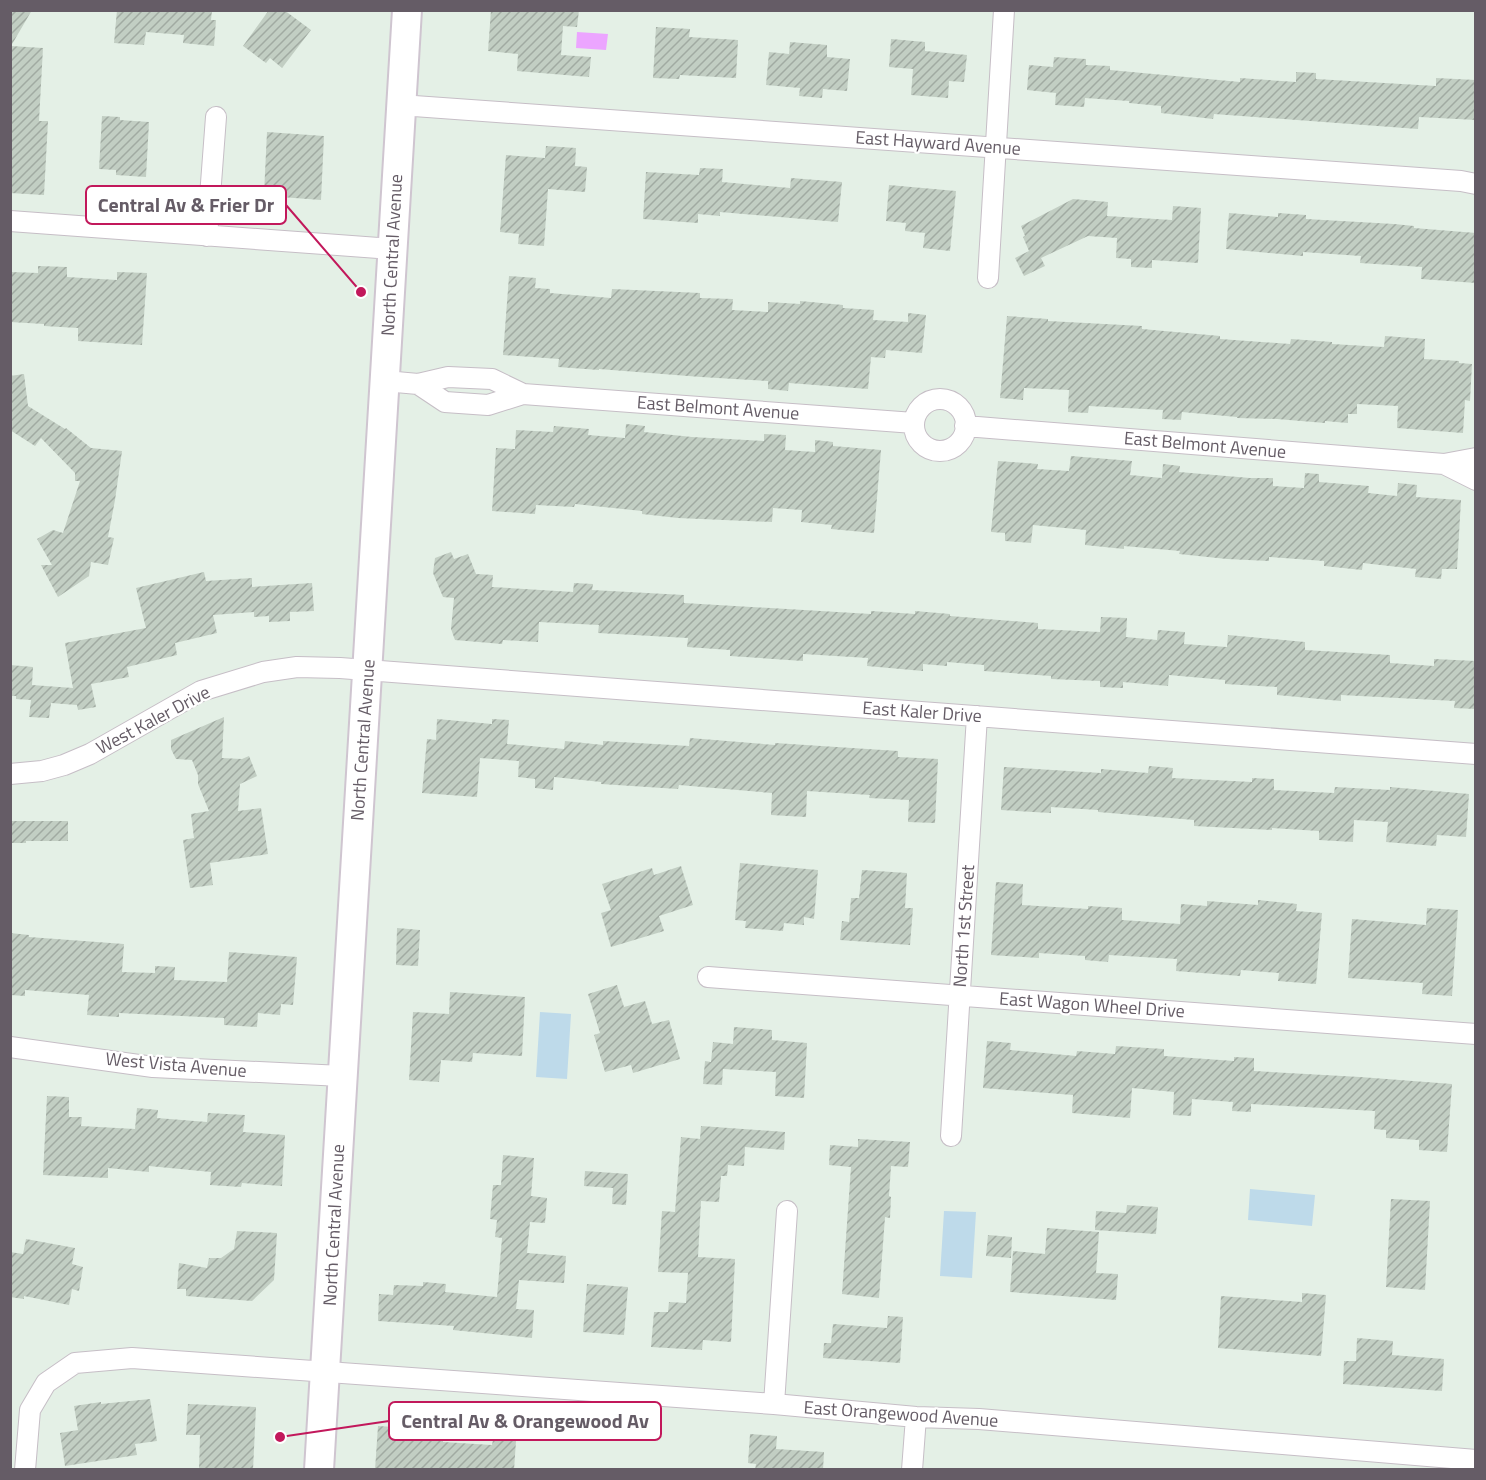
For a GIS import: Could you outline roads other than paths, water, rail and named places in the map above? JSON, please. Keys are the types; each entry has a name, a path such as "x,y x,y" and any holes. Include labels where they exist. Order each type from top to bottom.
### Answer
{"main road":[{"name":"North Central Avenue","path":"319,1470 407,10"}],"street":[{"path":"988,278 1004,10"},
{"name":"East Hayward Avenue","path":"400,105 1449,180 1476,184"},
{"path":"207,236 216,117"},
{"path":"10,221 392,249"},
{"name":"East Belmont Avenue","path":"385,381 418,384 448,377 492,379 523,394 914,423"},
{"path":"946,399 959,406 966,419 965,426 965,434 956,446 942,451 928,448 917,437 914,423 919,409 931,400 946,399"},
{"name":"East Belmont Avenue","path":"965,426 1444,464 1476,458"},
{"name":"East Belmont Avenue","path":"1444,464 1476,480"},
{"name":"West Kaler Drive","path":"10,774 42,771 64,765 90,754 201,691 263,672 297,667 368,671"},
{"name":"East Kaler Drive","path":"368,671 1476,754"},
{"name":"North 1st Street","path":"951,1136 977,716"},
{"name":"East Wagon Wheel Drive","path":"708,977 1476,1034"},
{"name":"West Vista Avenue","path":"10,1047 153,1067 342,1076"},
{"path":"774,1404 787,1211"},
{"name":"East Orangewood Avenue","path":"25,1470 30,1410 46,1383 75,1363 132,1358 774,1404 916,1417 979,1419 1476,1460"},
{"path":"912,1470 916,1417"}],"place":[{"name":"Central Av & Frier Dr","path":"361,292"},
{"name":"Central Av & Orangewood Av","path":"280,1437"}]}
